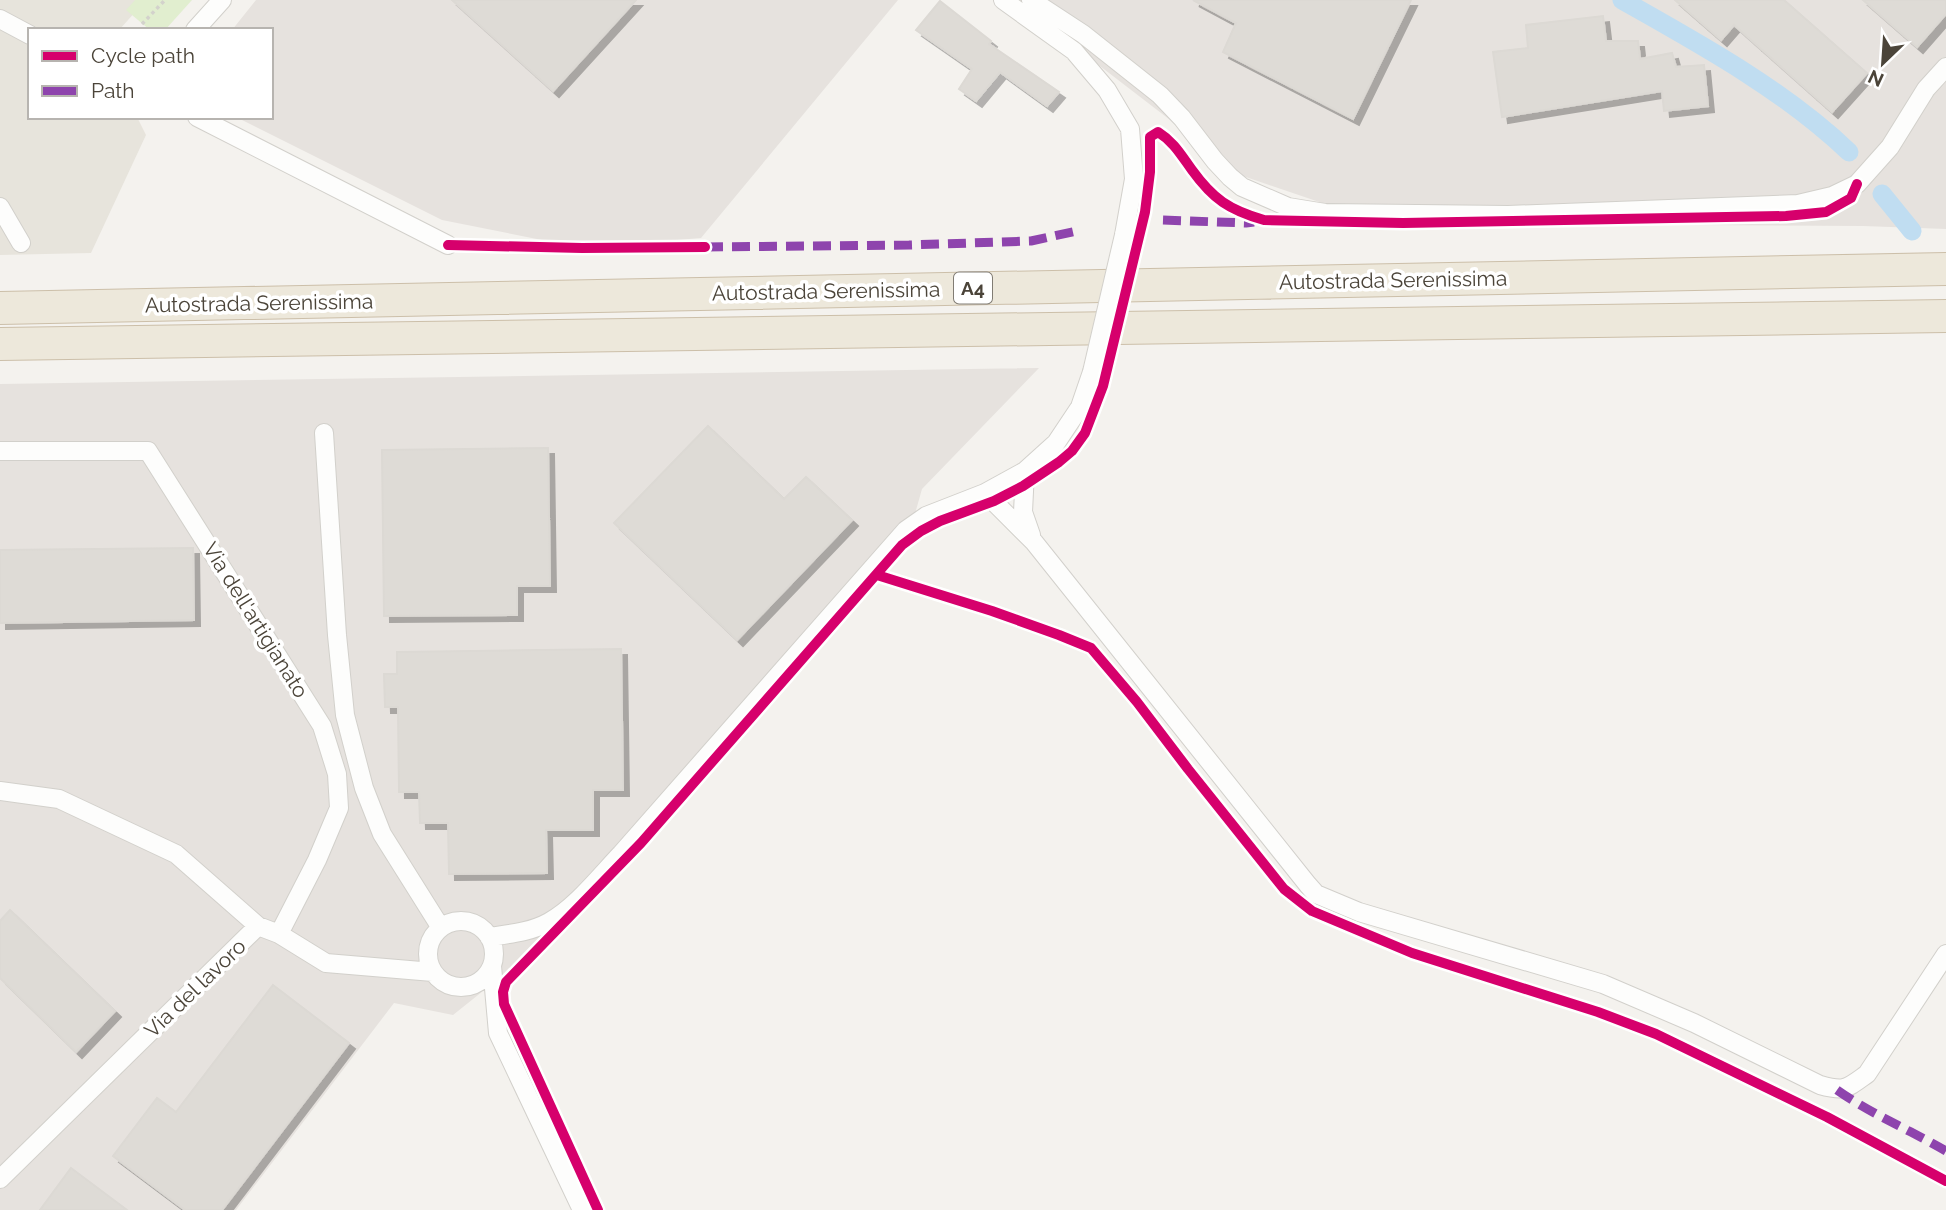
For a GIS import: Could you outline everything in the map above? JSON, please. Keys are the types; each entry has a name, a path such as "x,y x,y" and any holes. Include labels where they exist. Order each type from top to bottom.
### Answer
{"highway":[{"name":"Autostrada Serenissima","path":"0,308 1946,269"},
{"name":"Autostrada Serenissima","path":"0,345 1946,316"}],"street":[{"path":"197,28 222,0"},
{"path":"489,937 534,929 550,922 572,905 906,530 926,516 985,493 1025,471 1056,443 1080,407 1092,372 1135,179 1130,129 1107,90 1074,51 1003,0"},
{"path":"1031,0 1083,34 1160,95 1182,118 1214,161 1242,187 1288,207 1325,213 1508,215 1798,204 1832,196 1857,184 1890,147 1926,89 1946,66"},
{"path":"0,19 28,34"},
{"path":"201,119 448,245"},
{"path":"0,207 21,243"},
{"path":"324,433 345,715 364,788 382,834 441,928"},
{"name":"Via dell'artigianato","path":"0,451 148,451 322,726 337,774 339,808 317,860 279,934"},
{"path":"1025,471 1023,512 1034,542"},
{"path":"985,493 1034,542 1308,885 1316,894 1332,902 1603,984 1694,1023 1820,1085 1837,1090 1849,1087 1867,1074 1946,954"},
{"path":"0,791 59,799 176,854 258,926"},
{"path":"492,966 487,975 470,986 449,985 433,972 429,963 430,944 441,928 462,921 482,929 489,937 494,956 492,966 498,1033 582,1210"},
{"name":"Via del lavoro","path":"0,1180 258,926 279,934 326,963 433,972"}],"path":[{"path":"142,24 165,0"}],"shaded area":[{"path":"0,0 146,0 121,28 28,28 28,119 138,119 146,135 91,253 0,255"},
{"path":"256,0 898,0 701,238 582,248 442,220 240,119 273,119 273,28 234,28"},
{"path":"1014,0 1946,0 1946,229 1863,226 1381,223 1243,176"},
{"path":"1039,368 922,489 905,549 582,912 453,1015 394,1003 236,1210 0,1210 0,384"}],"green space":[{"path":"135,0 192,0 167,28 148,28 126,10"}],"building":[{"path":"452,0 636,0 553,91"},
{"path":"1193,0 1411,0 1353,119 1223,52 1236,23"},
{"path":"1675,0 1784,0 1867,73 1832,112 1734,25 1721,40"},
{"path":"1863,0 1946,0 1946,14 1917,47"},
{"path":"940,1 991,41 989,44 1059,92 1047,106 1000,72 976,101 959,89 972,69 916,30"},
{"path":"1603,16 1606,41 1638,41 1640,59 1672,53 1676,67 1704,65 1708,106 1664,111 1662,91 1502,117 1493,52 1528,48 1526,25"},
{"path":"708,426 784,499 806,477 852,520 737,640 614,523"},
{"path":"548,448 550,586 517,586 517,615 384,616 382,450"},
{"path":"193,548 194,620 0,623 0,550"},
{"path":"621,649 623,790 593,790 593,830 546,830 547,873 449,874 448,823 420,823 419,792 399,792 398,707 385,707 384,674 397,674 397,652"},
{"path":"10,910 115,1011 76,1052 0,978 0,921"},
{"path":"273,985 349,1043 222,1210 185,1210 113,1156 157,1098 176,1112"},
{"path":"71,1168 127,1210 40,1210"}],"waterway":[{"path":"1622,0 1769,88 1824,129 1849,152"},
{"path":"1882,194 1912,231"}],"marked path":[{"path":"1163,220 1254,222"},
{"path":"705,247 1031,241 1081,230"},
{"path":"1837,1090 1863,1107 1946,1151"}],"cycle path":[{"path":"598,1210 504,1004 506,982 641,843 902,545 940,521 994,501 1023,486 1072,451 1085,433 1103,386 1145,212 1150,172 1150,137 1158,132 1169,140 1200,180 1223,202 1264,220 1403,223 1786,216 1826,212 1851,198 1857,184"},
{"path":"448,245 705,247"},
{"path":"877,575 992,611 1091,648 1137,702 1284,889 1312,911 1412,953 1598,1012 1656,1034 1827,1117 1946,1181"}]}
